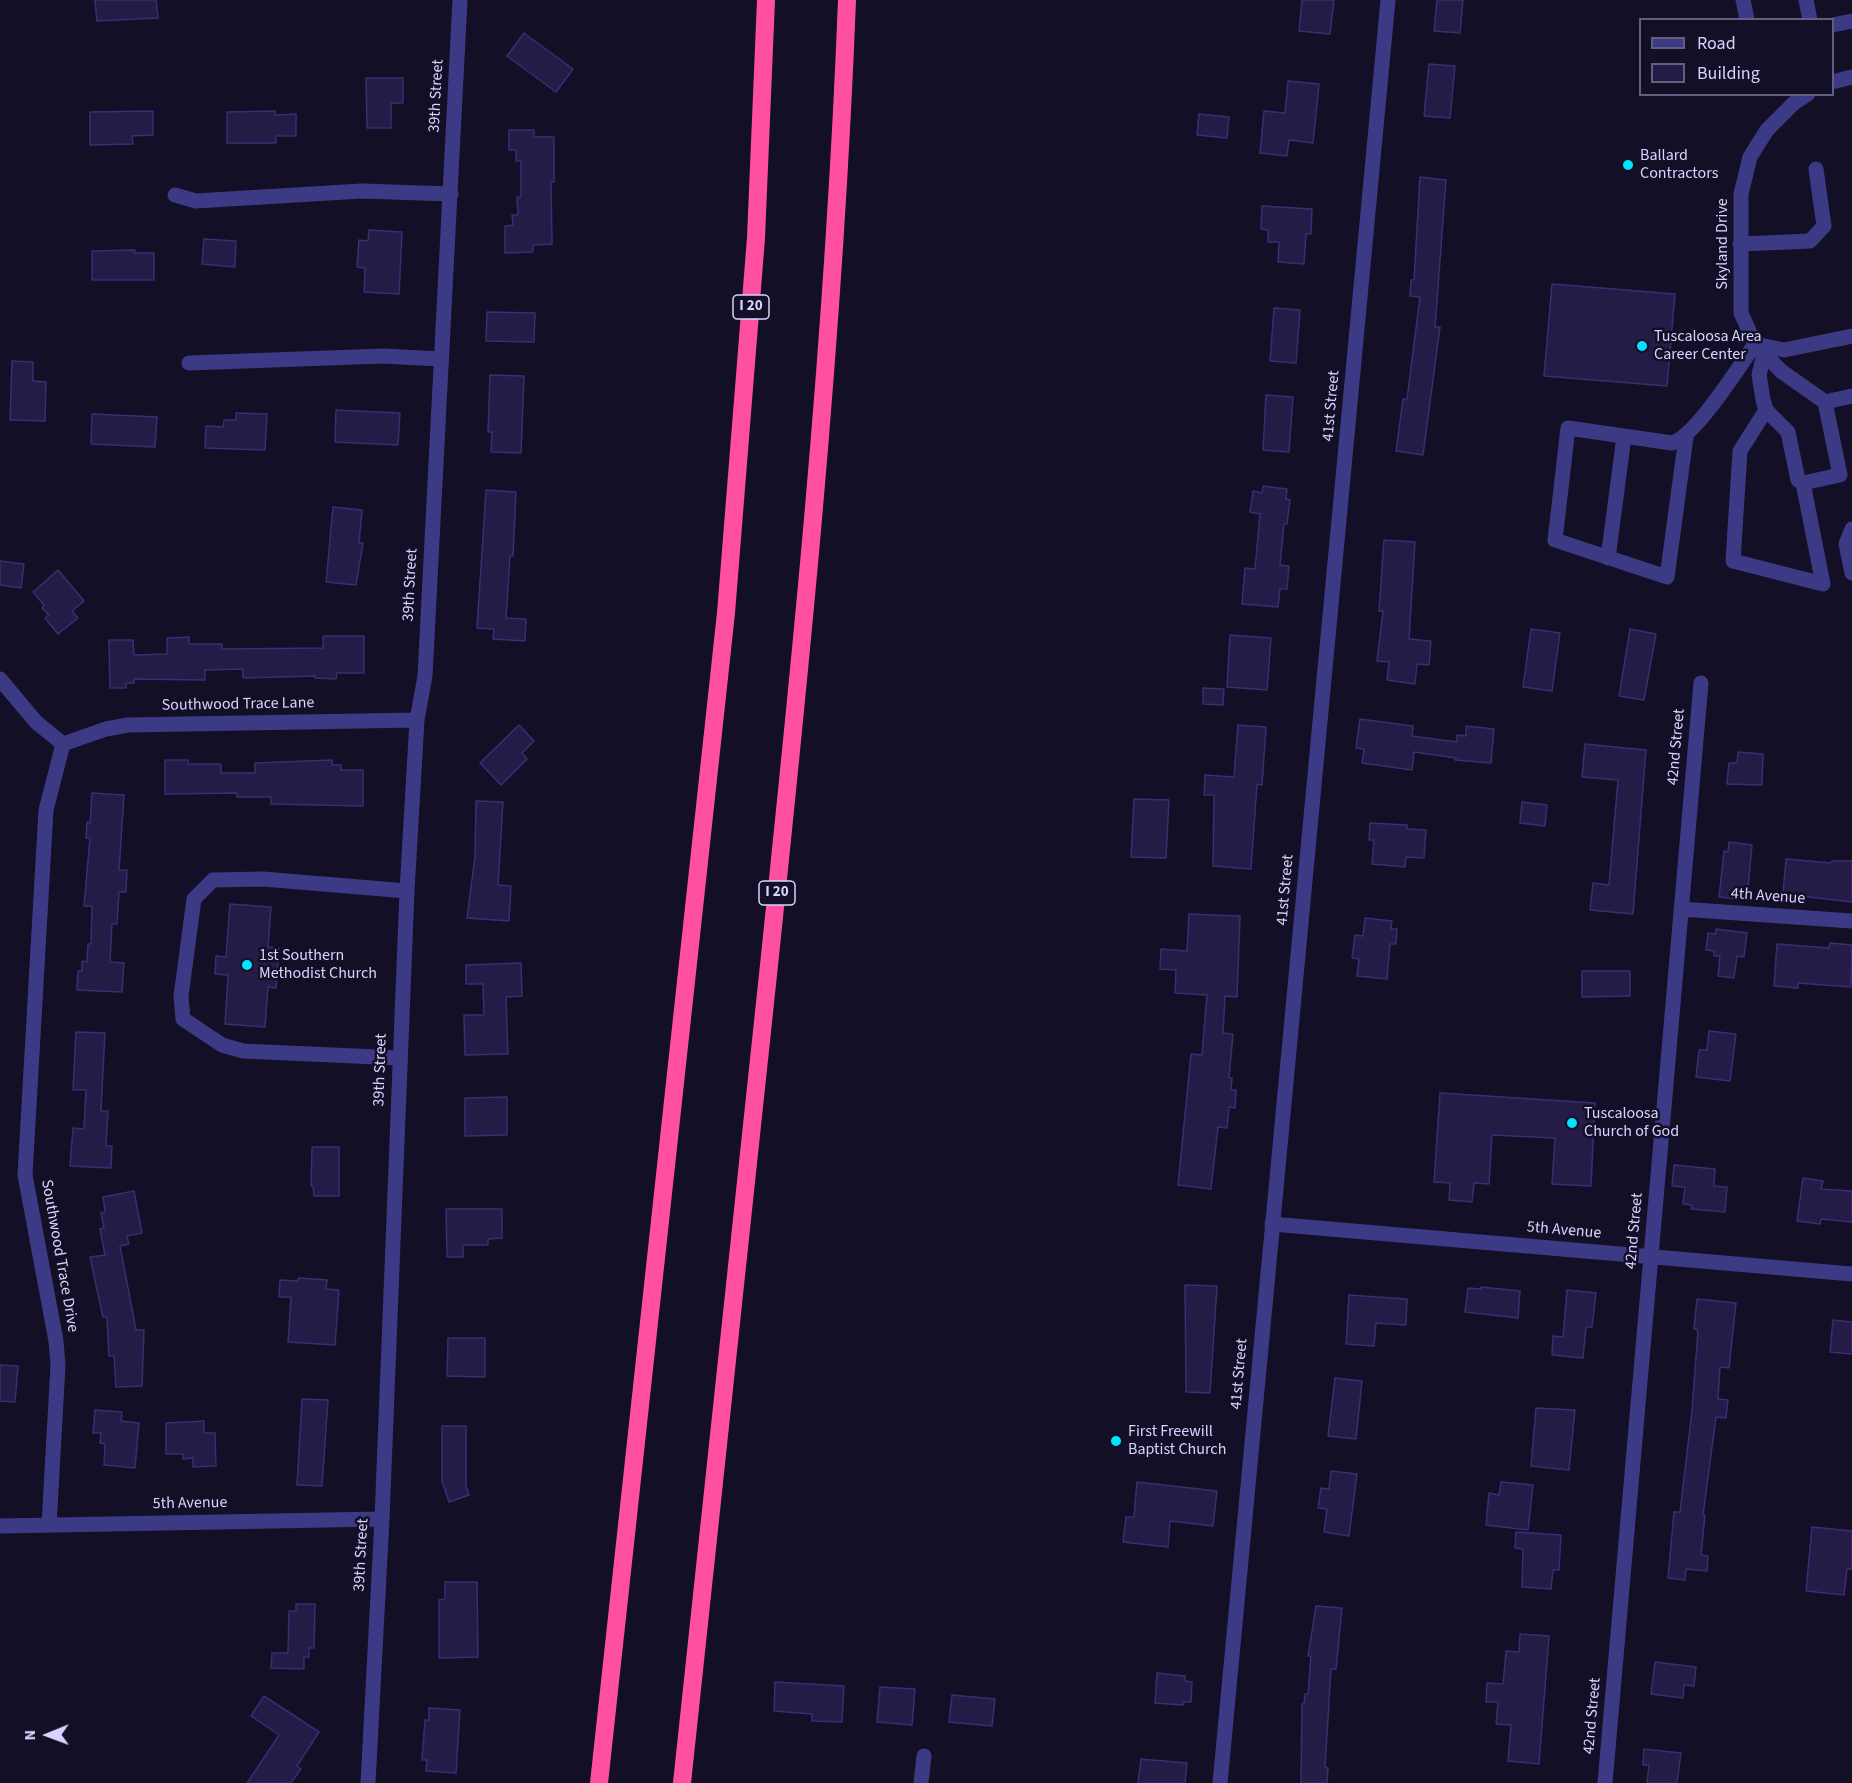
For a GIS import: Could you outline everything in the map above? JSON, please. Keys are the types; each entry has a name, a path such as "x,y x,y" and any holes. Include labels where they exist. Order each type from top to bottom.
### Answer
{"highway":[{"name":"I 20","path":"599,1783 726,613 756,238 766,0"},
{"name":"I 20","path":"682,1783 804,639 823,422 842,133 847,0"}],"street":[{"name":"39th Street","path":"368,1783 382,1519 407,891 417,720 425,676 460,0"},
{"name":"41st Street","path":"1220,1783 1388,0"},
{"path":"1743,0 1747,18"},
{"path":"1806,0 1810,18"},
{"path":"1834,25 1852,21"},
{"path":"1834,82 1852,77"},
{"name":"Skyland Drive","path":"1760,349 1741,313 1741,194 1750,158 1790,99"},
{"path":"1740,244 1810,241 1824,226 1815,169"},
{"path":"175,195 196,201 362,191 451,194"},
{"path":"1760,349 1784,350 1852,336"},
{"path":"1760,349 1780,371 1825,402 1846,474 1803,483"},
{"path":"1760,349 1760,386 1766,410 1785,426 1796,476 1803,483 1823,584 1733,561 1740,451 1766,410"},
{"path":"1686,437 1667,577 1555,540 1569,428 1672,443 1686,437 1760,349"},
{"path":"189,363 383,356 440,359"},
{"path":"1825,402 1852,396"},
{"path":"1608,558 1624,436"},
{"path":"1852,529 1846,544 1852,573"},
{"path":"0,679 36,722 63,744"},
{"name":"42nd Street","path":"1605,1783 1701,683"},
{"name":"Southwood Trace Lane","path":"63,744 106,729 128,725 417,720"},
{"name":"Southwood Trace Drive","path":"48,1525 58,1365 56,1341 26,1175 46,810 63,744"},
{"path":"399,1058 266,1053 222,1045 183,1019 181,996 194,898 213,880 263,879 407,891"},
{"name":"4th Avenue","path":"1681,909 1852,921"},
{"name":"5th Avenue","path":"1272,1224 1852,1274"},
{"name":"5th Avenue","path":"0,1526 382,1519"},
{"path":"921,1783 924,1756"}],"building":[{"path":"95,0 156,0 158,18 97,21"},
{"path":"1302,0 1334,0 1330,34 1299,31"},
{"path":"1437,0 1463,0 1460,33 1434,31"},
{"path":"524,33 573,69 556,92 507,56"},
{"path":"1429,64 1455,66 1450,118 1424,116"},
{"path":"366,78 403,78 403,103 391,103 391,128 367,128"},
{"path":"1288,81 1319,84 1313,143 1289,140 1287,156 1260,153 1264,111 1285,113"},
{"path":"153,111 153,135 132,136 133,144 90,145 90,112"},
{"path":"275,111 275,115 296,114 296,136 276,136 276,143 227,143 227,112"},
{"path":"1199,114 1229,117 1227,138 1197,135"},
{"path":"509,130 534,130 534,137 554,137 554,182 551,182 552,244 533,245 533,252 505,253 505,226 513,225 512,215 518,215 517,197 521,197 521,161 516,161 516,150 509,150"},
{"path":"1420,177 1446,180 1435,327 1440,327 1423,455 1396,451 1403,399 1407,399 1420,297 1410,296 1411,280 1414,280"},
{"path":"1262,206 1312,209 1311,234 1306,234 1304,264 1278,262 1279,242 1268,242 1268,230 1261,229"},
{"path":"369,230 402,232 399,294 364,292 365,268 357,267 359,240 368,241"},
{"path":"204,239 236,241 235,267 202,264"},
{"path":"135,250 134,253 154,253 154,280 92,280 92,251"},
{"path":"1552,284 1675,294 1667,386 1544,376"},
{"path":"1274,308 1300,310 1296,363 1270,361"},
{"path":"487,312 535,313 534,342 486,341"},
{"path":"12,361 33,362 33,381 46,382 45,421 10,420"},
{"path":"490,375 524,376 521,453 491,452 492,432 488,432"},
{"path":"1266,395 1293,397 1289,452 1263,450"},
{"path":"336,410 400,413 398,445 335,442"},
{"path":"236,413 267,414 265,450 205,448 206,426 223,427 224,420 236,420"},
{"path":"92,414 157,417 155,447 91,444"},
{"path":"1263,486 1287,489 1286,499 1290,500 1287,524 1284,524 1280,565 1289,566 1287,589 1280,589 1278,607 1242,604 1245,568 1255,569 1260,514 1250,512 1253,491 1262,493"},
{"path":"486,490 516,492 513,556 510,556 506,618 526,619 525,641 493,639 494,629 477,628"},
{"path":"333,507 362,510 359,543 363,543 356,585 326,582"},
{"path":"1384,540 1415,542 1409,639 1431,641 1429,665 1417,664 1415,684 1387,680 1389,662 1377,661 1383,611 1379,611"},
{"path":"0,561 24,564 21,588 0,585"},
{"path":"58,570 84,601 72,611 78,618 58,634 45,618 49,615 33,592"},
{"path":"1531,629 1560,633 1552,691 1523,687"},
{"path":"1630,629 1656,634 1644,700 1619,696"},
{"path":"1230,635 1271,638 1267,690 1227,687"},
{"path":"323,636 364,636 364,673 337,673 336,679 315,678 315,676 243,678 243,669 205,670 205,680 134,679 134,683 126,683 126,688 110,688 109,640 133,640 134,655 167,654 167,638 189,637 189,644 222,644 222,649 323,648"},
{"path":"1203,688 1224,689 1223,705 1203,704"},
{"path":"1360,719 1413,726 1412,736 1457,742 1457,735 1466,736 1466,726 1494,729 1491,763 1455,760 1456,758 1414,752 1412,770 1362,763 1364,749 1356,748"},
{"path":"519,725 534,741 522,753 527,759 501,785 480,763"},
{"path":"1238,725 1266,727 1262,785 1257,784 1251,869 1213,866 1214,795 1204,795 1205,775 1234,777"},
{"path":"1585,744 1646,750 1633,914 1590,910 1593,883 1609,885 1618,780 1582,777"},
{"path":"1738,752 1763,754 1762,785 1727,784 1729,763 1737,763"},
{"path":"165,760 188,760 188,764 221,764 221,773 255,773 255,763 332,760 332,765 341,765 341,770 363,770 363,806 271,804 271,797 237,797 237,793 165,794"},
{"path":"92,793 124,795 119,870 127,870 126,892 119,892 117,924 112,924 110,962 124,963 122,992 77,990 78,971 82,971 82,961 87,962 88,944 91,944 92,906 84,906 90,838 86,838 87,822 90,823"},
{"path":"1134,799 1169,800 1166,858 1131,857"},
{"path":"476,801 503,802 498,885 511,886 509,921 467,918 475,856"},
{"path":"1522,802 1547,805 1545,826 1520,823"},
{"path":"1370,823 1407,825 1407,829 1426,830 1424,858 1406,857 1405,867 1372,864 1374,840 1369,840"},
{"path":"1729,842 1752,845 1747,900 1719,897 1724,851 1728,852"},
{"path":"1786,859 1831,863 1832,861 1852,861 1852,902 1783,894"},
{"name":"1st Southern Methodist Church","path":"230,904 271,907 268,947 279,948 276,988 268,987 265,1027 225,1024 228,975 215,974 216,956 226,957"},
{"path":"1189,914 1240,916 1237,997 1225,996 1223,1033 1233,1034 1229,1078 1232,1078 1231,1090 1236,1090 1235,1108 1229,1107 1227,1128 1218,1127 1211,1189 1178,1185 1191,1054 1202,1055 1207,995 1175,993 1176,970 1160,969 1161,949 1187,951"},
{"path":"1365,918 1392,921 1391,929 1397,929 1396,944 1390,944 1387,979 1357,976 1359,959 1352,958 1355,935 1363,936"},
{"path":"1716,929 1747,933 1744,957 1737,956 1734,978 1718,976 1720,956 1714,956 1714,951 1706,950 1708,933 1716,934"},
{"path":"1830,943 1852,945 1851,987 1798,983 1798,988 1774,986 1777,944 1829,948"},
{"path":"521,963 522,996 506,997 508,1054 465,1055 464,1015 484,1015 483,984 466,984 466,965"},
{"path":"1582,971 1630,971 1630,996 1582,997"},
{"path":"1709,1031 1736,1034 1730,1081 1696,1077 1699,1050 1707,1050"},
{"path":"76,1032 105,1033 101,1111 108,1111 106,1146 112,1146 111,1168 70,1166 73,1128 84,1129 86,1090 73,1090"},
{"path":"1440,1093 1595,1103 1591,1186 1552,1184 1555,1138 1492,1135 1489,1184 1474,1183 1472,1202 1449,1200 1450,1183 1434,1182"},
{"path":"507,1097 507,1135 465,1136 465,1098"},
{"path":"312,1147 339,1147 339,1196 314,1196 313,1186 311,1186"},
{"path":"1674,1165 1715,1169 1714,1186 1727,1187 1725,1212 1691,1209 1692,1205 1683,1204 1685,1187 1672,1186"},
{"path":"1803,1178 1823,1181 1821,1189 1852,1191 1852,1222 1821,1219 1820,1224 1797,1221"},
{"path":"134,1191 142,1233 127,1236 129,1244 120,1246 136,1330 144,1330 142,1386 116,1387 114,1356 109,1356 107,1317 103,1317 90,1257 105,1255 100,1229 104,1228 101,1213 105,1212 103,1197"},
{"path":"446,1209 502,1209 502,1238 488,1239 488,1245 463,1245 463,1257 447,1257"},
{"path":"299,1278 327,1280 326,1289 339,1290 335,1345 288,1342 291,1297 279,1297 280,1280 297,1281"},
{"path":"1185,1285 1217,1286 1210,1393 1186,1392"},
{"path":"1481,1287 1520,1291 1518,1318 1465,1312 1468,1288 1481,1289"},
{"path":"1567,1290 1596,1293 1592,1327 1586,1327 1583,1358 1552,1355 1553,1336 1563,1337"},
{"path":"1349,1295 1407,1299 1406,1325 1376,1323 1374,1346 1346,1344"},
{"path":"1697,1299 1736,1303 1729,1368 1720,1367 1718,1399 1728,1400 1726,1418 1716,1417 1703,1515 1705,1515 1701,1555 1708,1556 1707,1571 1686,1569 1685,1580 1668,1578 1674,1512 1680,1512 1692,1411 1698,1330 1694,1329"},
{"path":"1833,1320 1852,1322 1852,1354 1830,1352"},
{"path":"448,1338 485,1338 485,1377 447,1376"},
{"path":"0,1365 18,1366 15,1402 0,1401"},
{"path":"1335,1378 1362,1381 1356,1439 1328,1436"},
{"path":"302,1399 328,1400 322,1486 297,1485"},
{"path":"1536,1408 1575,1410 1569,1470 1531,1466"},
{"path":"95,1410 122,1412 121,1421 139,1423 135,1468 104,1465 105,1444 100,1443 101,1433 93,1433"},
{"path":"204,1421 204,1433 215,1433 216,1466 193,1467 193,1458 183,1459 183,1454 166,1454 166,1423"},
{"path":"442,1426 466,1426 466,1486 469,1495 449,1502 442,1481"},
{"path":"1331,1471 1357,1474 1349,1536 1324,1532 1327,1509 1318,1508 1321,1488 1329,1489"},
{"path":"1137,1482 1217,1491 1213,1526 1170,1521 1168,1547 1123,1542 1126,1517 1134,1517"},
{"path":"1501,1482 1533,1485 1528,1530 1486,1525 1489,1493 1499,1495"},
{"path":"1812,1527 1852,1531 1852,1569 1847,1569 1844,1595 1806,1591"},
{"path":"1516,1532 1561,1535 1559,1570 1553,1570 1551,1589 1522,1587 1523,1549 1515,1548"},
{"path":"445,1582 477,1582 478,1657 439,1658 439,1600 445,1599"},
{"path":"296,1604 315,1604 314,1648 309,1648 309,1657 304,1657 304,1669 271,1668 272,1653 288,1653 289,1611 296,1611"},
{"path":"1316,1606 1342,1608 1336,1669 1331,1669 1325,1767 1328,1768 1327,1783 1301,1783 1302,1704 1304,1704 1305,1694 1308,1694 1311,1656 1308,1656"},
{"path":"1520,1634 1549,1636 1539,1764 1508,1761 1511,1725 1496,1724 1498,1702 1486,1702 1487,1683 1503,1684 1506,1651 1519,1652"},
{"path":"1655,1662 1696,1667 1694,1686 1684,1685 1683,1698 1651,1694"},
{"path":"1157,1673 1185,1676 1185,1681 1192,1682 1191,1702 1184,1702 1183,1705 1155,1703"},
{"path":"775,1682 844,1686 842,1722 812,1721 812,1714 774,1711"},
{"path":"880,1687 915,1689 912,1725 877,1722"},
{"path":"952,1695 995,1699 992,1726 949,1722"},
{"path":"264,1696 319,1732 297,1766 301,1769 291,1783 247,1783 279,1735 251,1716"},
{"path":"429,1708 460,1710 456,1773 426,1771 427,1760 422,1760 425,1720 429,1720"},
{"path":"1644,1749 1681,1753 1677,1783 1647,1783 1649,1765 1643,1765"},
{"path":"1141,1759 1187,1763 1185,1783 1138,1783"}],"place":[{"name":"Ballard Contractors","path":"1628,165"},
{"name":"Tuscaloosa Area Career Center","path":"1642,346"},
{"name":"1st Southern Methodist Church","path":"247,965"},
{"name":"Tuscaloosa Church of God","path":"1572,1123"},
{"name":"First Freewill Baptist Church","path":"1116,1441"}]}
